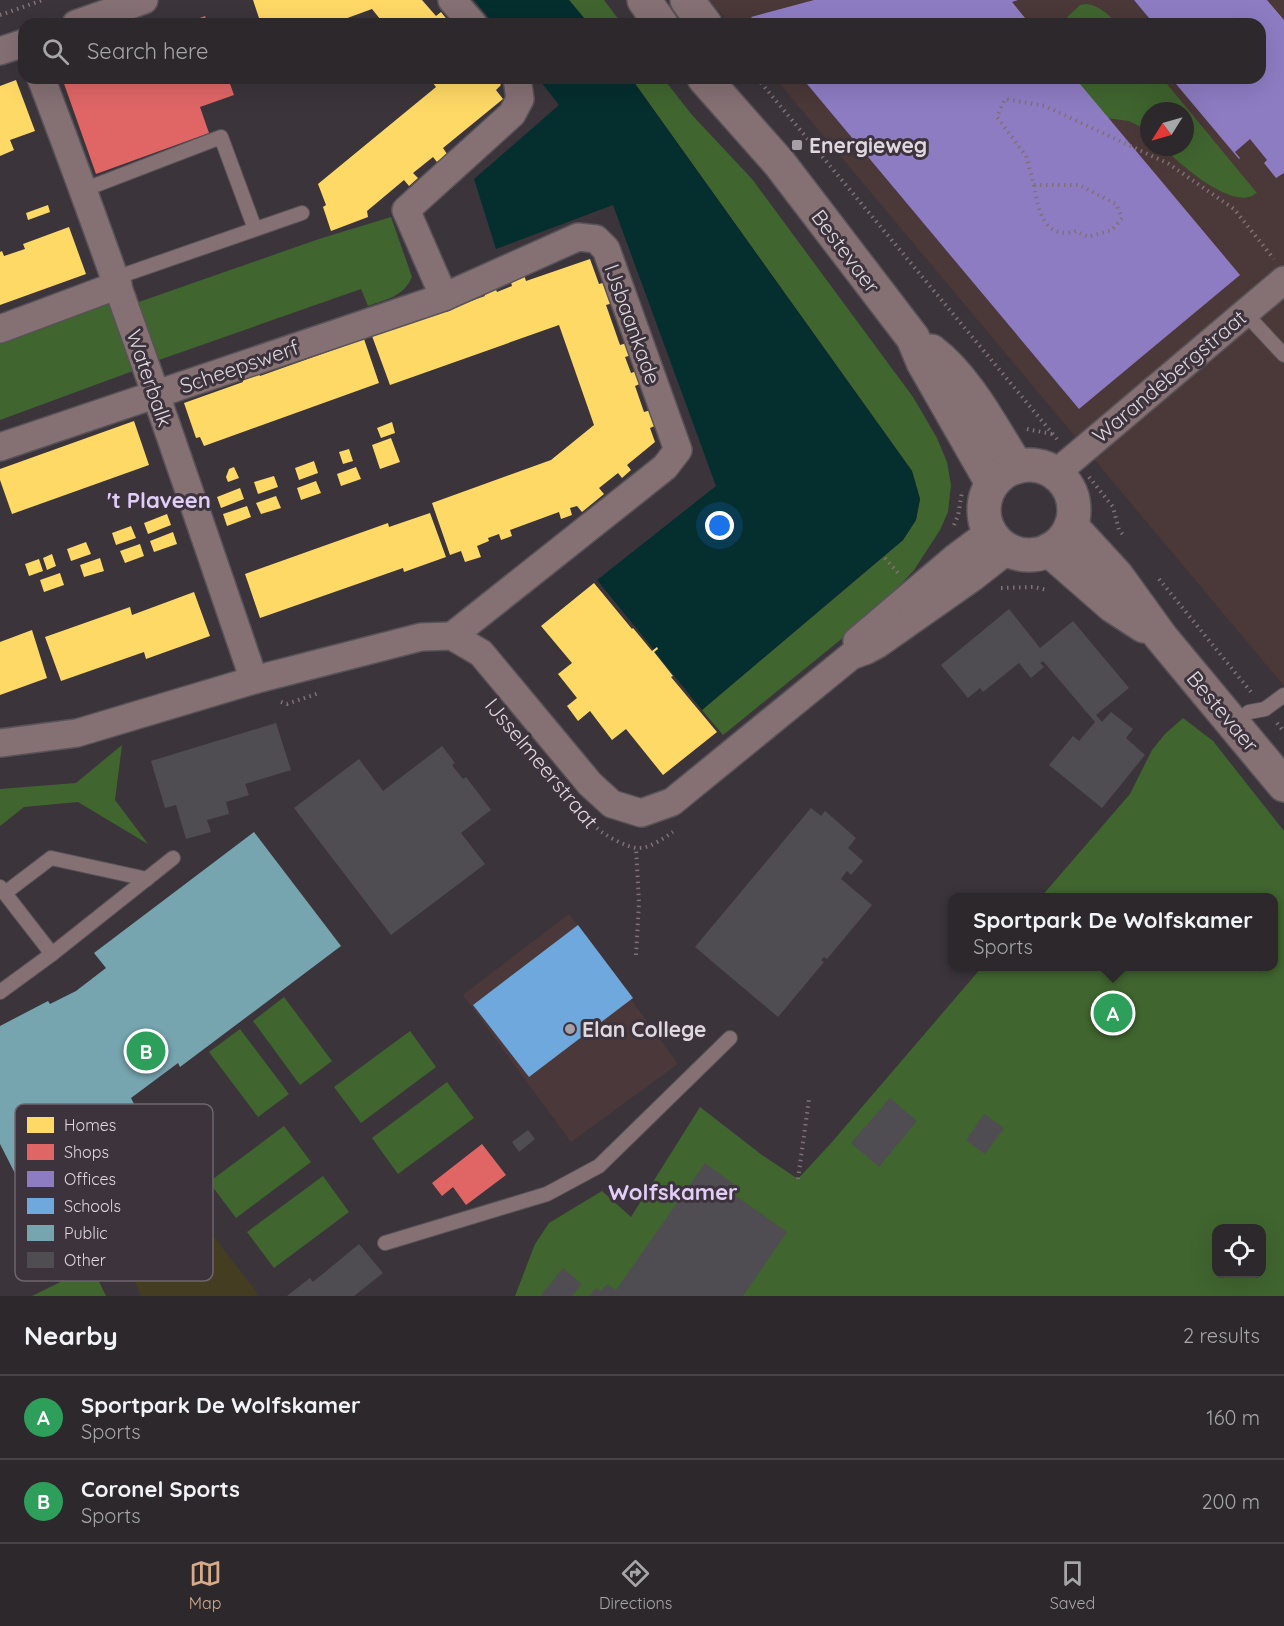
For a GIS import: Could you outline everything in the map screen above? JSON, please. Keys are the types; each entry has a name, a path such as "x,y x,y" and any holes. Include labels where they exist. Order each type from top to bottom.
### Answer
{"street":[{"path":"93,18 144,0"},
{"path":"453,0 468,18"},
{"path":"644,0 657,18"},
{"path":"0,51 18,45"},
{"name":"Waterbalk","path":"43,84 157,394 254,680"},
{"path":"444,297 406,210 512,114 520,99 519,84"},
{"name":"Bestevaer","path":"709,84 780,164 913,338 940,358 970,393 990,479"},
{"name":"Bestevaer","path":"738,84 780,164"},
{"name":"IJsbaankade","path":"444,297 578,237 596,239 606,249 678,450 665,467 452,636"},
{"name":"Warandebergstraat","path":"1065,465 1244,312 1281,272"},
{"path":"0,328 116,281"},
{"name":"Scheepswerf","path":"0,447 444,297"},
{"path":"1024,464 1065,465 1066,484 1072,497 1074,512 1071,526 1064,539 1049,550 1031,555 1012,552 986,523 984,502 990,479 1024,464"},
{"name":"Bestevaer","path":"1071,526 1130,592 1161,638 1284,784"},
{"name":"IJsselmeerstraat","path":"850,656 858,640 956,557 1000,540"},
{"name":"IJsselmeerstraat","path":"452,636 481,653 590,784 612,804 641,813 672,802 850,656 878,644 972,578 1000,540"},
{"name":"Bestevaer","path":"1049,550 1113,606 1161,638"},
{"path":"0,743 77,733 254,680 421,637 452,636"}],"lane":[{"path":"83,190 221,137 255,229"},
{"path":"116,281 302,213"},
{"path":"1244,312 1284,354"},
{"path":"1234,724 1249,712 1265,709 1284,695"},
{"path":"52,954 3,890 51,858 147,879"},
{"path":"0,992 52,954 173,858"},
{"path":"385,1243 547,1194 599,1166 730,1038"}],"path":[{"path":"0,15 42,0"},
{"path":"762,84 1065,465 1113,507 1119,530 1130,544"},
{"path":"1034,185 1079,185 1116,204 1122,218 1112,230 1088,237 1076,231 1066,234 1055,231 1042,219 1037,208 1034,185 1026,156 997,117 1005,99 1045,106 1169,164 1234,209 1281,272"},
{"path":"956,557 946,540 958,516 963,498 990,479"},
{"path":"1156,575 1284,732"},
{"path":"972,578 986,594 1001,588 1034,587 1052,591"},
{"path":"254,680 286,704 319,693"},
{"name":"IJsselmeerstraat","path":"595,825 604,835 636,848"},
{"path":"636,955 639,903 636,848 650,845 678,827"},
{"path":"798,1179 809,1099"}],"shaded area":[{"path":"709,0 1284,0 1284,686 780,84 1266,84 1266,18 725,18"},
{"name":"Elan College","path":"569,914 678,1064 571,1142 463,995"}],"green space":[{"path":"569,0 604,0 618,18 584,18"},
{"path":"1086,4 1099,8 1111,18 1066,18 1080,5"},
{"path":"635,84 668,84 692,115 752,179 913,397 937,438 947,462 951,485 948,512 940,530 914,570 894,592 855,628 723,735 702,710 903,540 916,520 920,499 912,471"},
{"path":"1044,84 1167,84 1182,102 1140,102 1140,126 1129,121 1106,118"},
{"path":"1194,117 1257,193 1250,197 1228,194 1204,182 1172,156 1194,156"},
{"path":"391,217 412,277 399,293 368,306 361,289 156,361 136,303 319,239"},
{"path":"109,304 133,371 0,420 0,344"},
{"path":"1183,718 1213,741 1284,831 1284,1296 515,1296 535,1244 549,1223 602,1191 631,1217 700,1107 762,1155 798,1179 979,971 1278,971 1278,893 1044,893 1130,794 1152,750"},
{"path":"122,745 115,800 148,844 78,802 24,807 0,826 0,789 76,783"},
{"path":"284,997 332,1061 300,1085 253,1021"},
{"path":"240,1029 289,1094 258,1117 209,1052"},
{"path":"410,1031 436,1067 361,1123 334,1087"},
{"path":"447,1082 474,1118 398,1174 372,1138"},
{"path":"284,1126 311,1162 236,1218 213,1187 213,1179"},
{"path":"323,1176 349,1212 274,1268 247,1232"},
{"path":"63,1281 99,1281 106,1296 32,1296"}],"sand":[{"path":"213,1236 258,1294 255,1296 141,1296 135,1281 213,1281"}],"water":[{"path":"474,0 569,0 584,18 489,18"},
{"path":"543,84 635,84 912,471 920,499 916,520 903,540 702,710 655,652 657,648 654,650 597,580 716,486 613,205 496,249 474,179 559,105"}],"building: Homes":[{"path":"253,0 422,0 436,16 441,12 446,18 379,18 372,9 347,18 259,18"},
{"path":"16,80 35,131 10,140 14,150 0,156 0,86"},
{"path":"434,84 500,84 496,90 503,99 443,148 447,154 437,162 433,157 413,173 418,178 409,186 404,180 367,211 368,217 331,231 323,207 326,205 318,184 436,87"},
{"path":"48,205 50,212 28,220 26,213"},
{"path":"69,227 86,274 0,305 0,252 2,251 4,256 25,249 23,244"},
{"path":"590,259 599,284 606,282 613,303 606,305 620,345 627,343 632,355 625,357 631,373 637,371 642,383 635,386 644,412 651,410 657,425 650,428 655,442 627,465 631,470 622,478 618,473 599,488 604,494 582,512 577,506 570,508 572,515 561,519 559,512 510,530 512,536 501,540 499,534 488,538 489,541 477,546 481,557 465,562 461,551 450,555 432,503 551,460 594,425 559,325 390,385 372,336 389,330 386,324 398,319 401,326 485,296 482,289 494,285 497,292 512,286 510,279 524,275 526,281"},
{"path":"364,339 379,383 204,446 200,437 196,438 184,403 243,382 242,379 258,373 260,376"},
{"path":"134,421 149,465 12,514 0,480 0,469"},
{"path":"392,422 395,433 381,438 377,428"},
{"path":"391,438 400,462 380,469 372,445"},
{"path":"349,449 353,461 343,464 339,452"},
{"path":"314,461 318,473 299,480 295,468"},
{"path":"234,467 239,478 228,482 226,477 229,469"},
{"path":"356,467 361,479 341,486 337,474"},
{"path":"274,476 278,487 258,494 254,482"},
{"path":"316,481 321,493 301,500 297,488"},
{"path":"240,488 244,499 221,508 217,497"},
{"path":"276,496 281,508 261,514 256,503"},
{"path":"247,506 251,517 227,526 223,514"},
{"path":"430,513 446,557 404,572 403,568 260,618 245,574 388,523 389,527"},
{"path":"167,514 171,525 148,534 144,523"},
{"path":"131,526 136,538 116,545 112,533"},
{"path":"173,532 177,544 154,552 150,541"},
{"path":"86,542 91,554 71,561 67,549"},
{"path":"140,544 144,556 125,563 120,551"},
{"path":"52,554 56,566 47,570 43,558"},
{"path":"100,558 104,571 84,577 80,565"},
{"path":"39,559 43,571 29,576 25,564"},
{"path":"60,573 64,585 44,592 40,580"},
{"path":"594,583 652,651 657,647 658,649 654,652 673,676 671,677 717,732 663,775 626,729 612,740 590,711 578,721 567,706 577,698 558,674 572,663 541,626"},
{"path":"194,592 210,636 146,659 144,652 61,681 45,637 130,607 132,615"},
{"path":"32,630 47,678 0,695 0,642"}],"building: Shops":[{"path":"64,84 230,84 234,95 200,107 209,133 96,174"},
{"path":"482,1144 506,1175 466,1205 453,1187 442,1196 432,1183"}],"building: Offices":[{"path":"814,0 1018,0 1012,2 1025,18 752,18"},
{"path":"1134,0 1267,0 1284,20 1284,173 1276,178 1264,163 1267,160 1250,139 1235,152 1239,159 1194,105 1194,102 1191,102 1176,84 1266,84 1266,18 1149,18"},
{"path":"807,84 1080,84 1240,275 1079,409"}],"building: Schools":[{"path":"578,925 633,998 529,1077 473,1005"}],"building: Public":[{"path":"254,832 341,946 180,1067 178,1063 131,1098 134,1104 15,1104 15,1173 0,1144 0,1026 48,1001 50,1004 76,991 106,968 94,953"}],"building: Other":[{"path":"1009,609 1040,648 1073,621 1129,688 1096,715 1102,722 1111,712 1133,729 1126,738 1145,755 1102,808 1049,765 1073,736 1079,741 1095,722 1043,661 1040,663 1044,667 1031,678 1019,663 983,692 980,688 968,698 941,665"},
{"path":"276,723 291,770 245,784 249,795 226,802 229,814 207,820 211,832 186,839 176,805 165,808 151,761"},
{"path":"442,746 455,763 452,765 463,779 466,777 491,810 461,833 485,864 391,935 294,808 359,759 383,791"},
{"path":"811,808 821,816 825,811 856,838 848,848 863,861 851,875 847,871 841,879 872,905 827,959 824,957 821,960 824,962 778,1017 695,947"},
{"path":"890,1098 917,1121 879,1167 851,1143"},
{"path":"984,1114 1004,1128 985,1154 966,1140"},
{"path":"528,1130 535,1139 519,1152 512,1142"},
{"path":"705,1163 738,1187 733,1194 787,1232 743,1296 589,1296 596,1288 601,1291 607,1284 616,1290"},
{"path":"359,1244 383,1273 354,1296 287,1296 310,1278 313,1282"},
{"path":"563,1268 582,1284 572,1296 542,1296 541,1295"}],"place":[{"name":"Energieweg","path":"797,145"},
{"name":"Sportpark De Wolfskamer","path":"1113,1013"},
{"name":"Elan College","path":"570,1029"},
{"name":"Coronel Sports","path":"146,1051"}],"district":[{"name":"'t Plaveen","path":"159,500"},
{"name":"Wolfskamer","path":"673,1192"}]}
